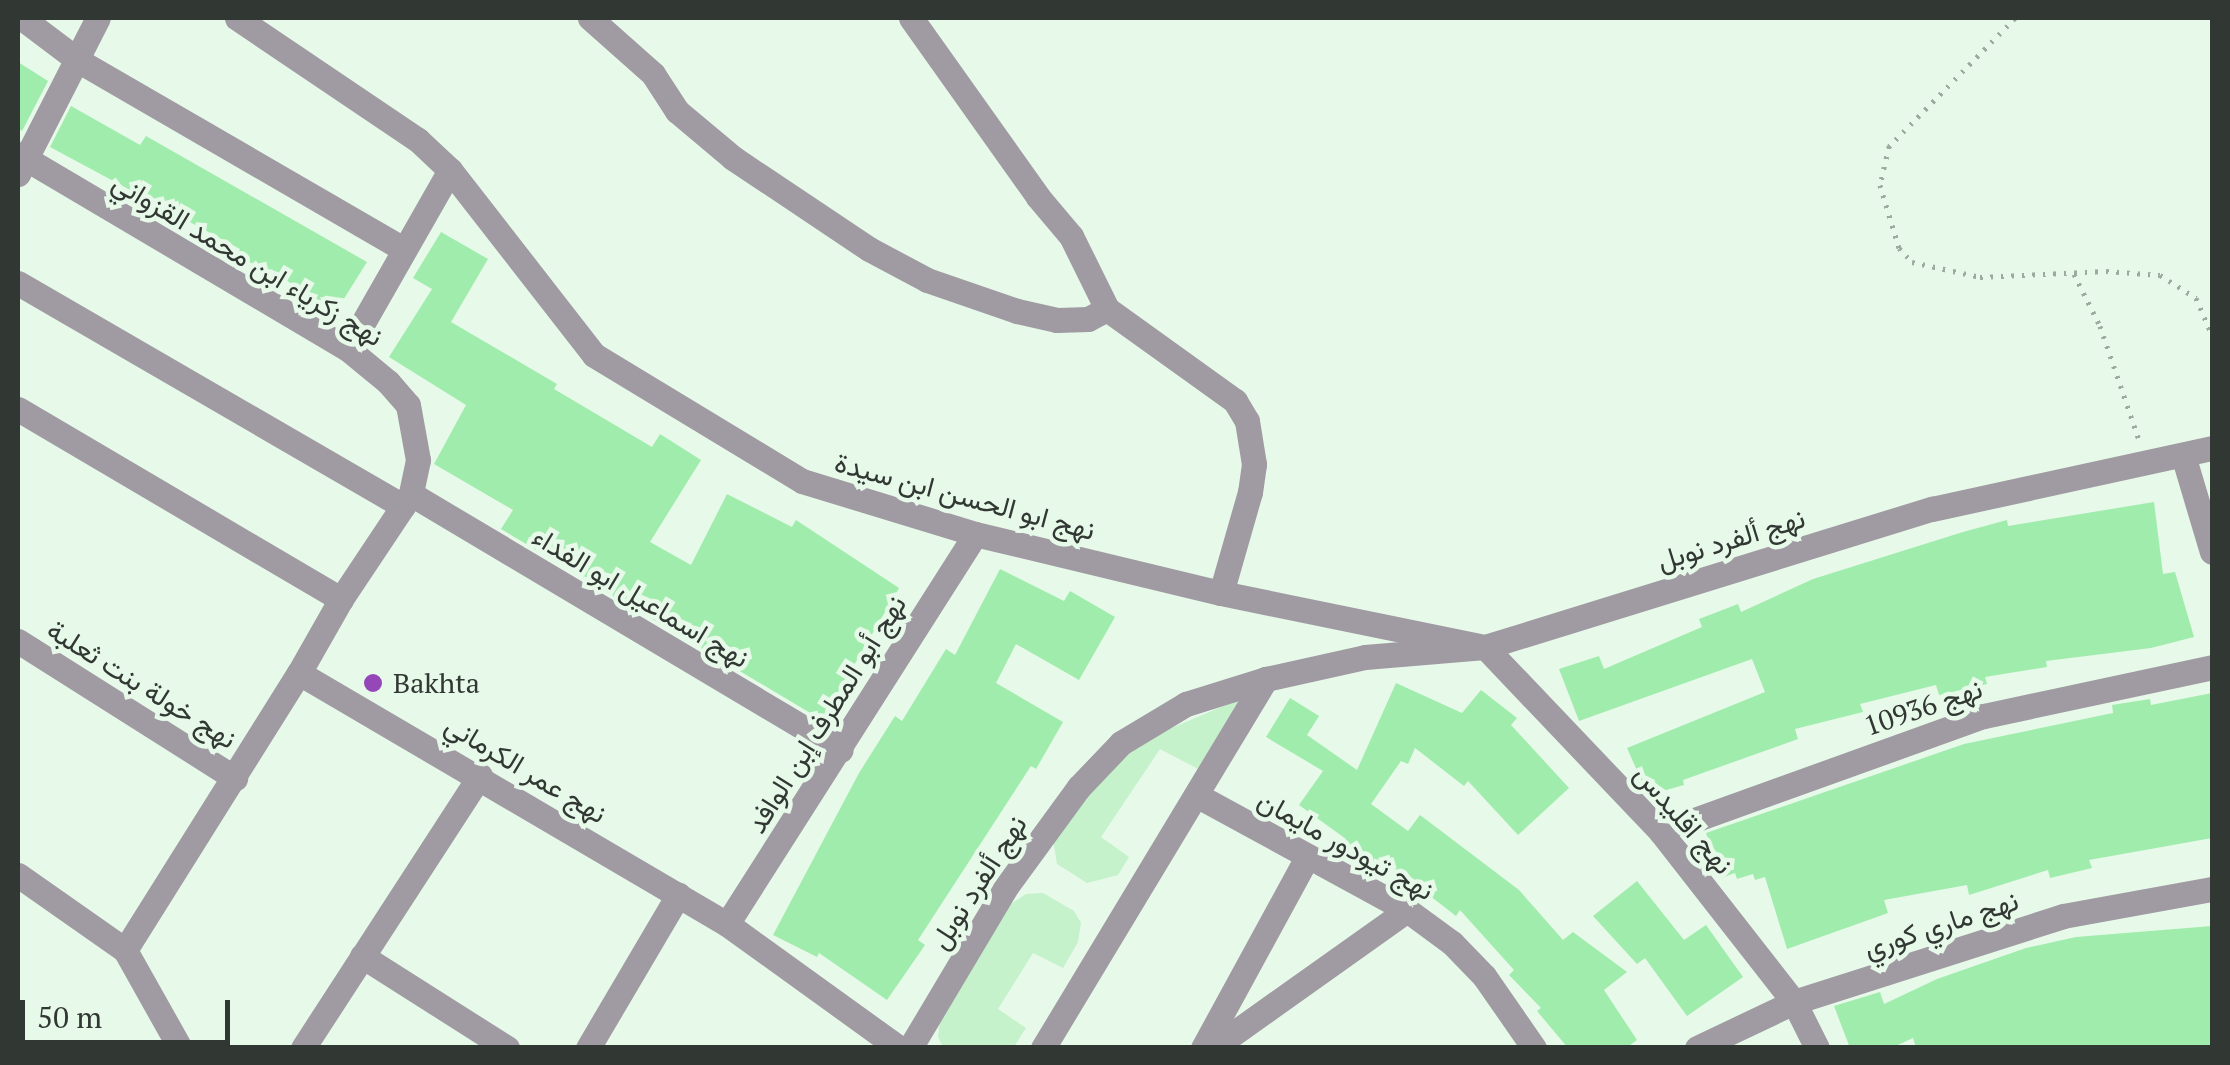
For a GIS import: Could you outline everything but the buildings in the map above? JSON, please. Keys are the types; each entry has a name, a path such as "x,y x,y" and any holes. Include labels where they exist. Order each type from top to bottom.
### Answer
{"street":[{"path":"22,18 80,60 403,249"},
{"path":"20,163 80,60 98,18"},
{"name":"نهج ابو الحسن ابن سيدة","path":"237,18 418,140 450,170 594,355 802,481 975,534 1221,593 1485,647"},
{"path":"590,18 634,54 678,111 719,146 869,249 927,280 1017,311 1057,320 1088,320 1106,309"},
{"path":"912,18 1038,198 1070,236 1106,309 1235,400 1247,421 1254,464 1250,492 1221,593"},
{"name":"نهج زكرياء ابن محمد القزواني","path":"20,163 348,349 388,382 408,405 416,431 418,460 407,500 340,600"},
{"path":"348,349 450,170"},
{"name":"نهج اسماعيل ابو الفداء","path":"18,283 407,500 841,750"},
{"path":"18,409 340,600 300,673 125,950"},
{"name":"نهج ألفرد نوبل","path":"910,1048 1006,887 1100,765 1121,743 1186,704 1266,678 1364,657 1485,647 1932,508 2212,448"},
{"path":"2183,455 2212,552"},
{"name":"نهج أبو المطرف إبن الوافد","path":"727,924 975,534"},
{"name":"نهج خولة بنت ثعلبة","path":"18,641 234,778"},
{"name":"نهج اقليدس","path":"1485,647 1661,832 1794,1002 1817,1048"},
{"name":"نهج 10936","path":"1661,832 1984,716 2212,668"},
{"name":"نهج عمر الكرماني","path":"300,673 480,775 727,924 899,1048"},
{"path":"1043,1048 1266,678"},
{"path":"303,1048 480,775"},
{"name":"نهج تيودور مايمان","path":"1198,796 1407,910 1452,943 1484,976 1534,1048"},
{"path":"1203,1048 1307,857"},
{"path":"18,875 125,950 180,1048"},
{"name":"نهج ماري كوري","path":"1697,1048 1794,1002 2063,916 2212,890"},
{"path":"588,1048 678,895"},
{"path":"1213,1048 1407,910"},
{"path":"362,956 507,1048"}],"path":[{"path":"2015,18 1889,146 1880,185 1899,248 1912,262 1980,277 2160,275 2196,298 2212,335"},
{"path":"2074,274 2100,326 2146,462"}],"green space":[{"path":"1240,699 1198,769 1160,749 1101,837 1129,857 1118,875 1087,883 1057,864 1053,840 1102,774 1153,736"},
{"path":"1043,893 1074,911 1081,923 1078,942 1063,968 1033,953 998,1009 1026,1028 1014,1047 943,1047 938,1037 940,1019 1011,904 1026,894"}],"place":[{"name":"Bakhta","path":"373,683"}]}
